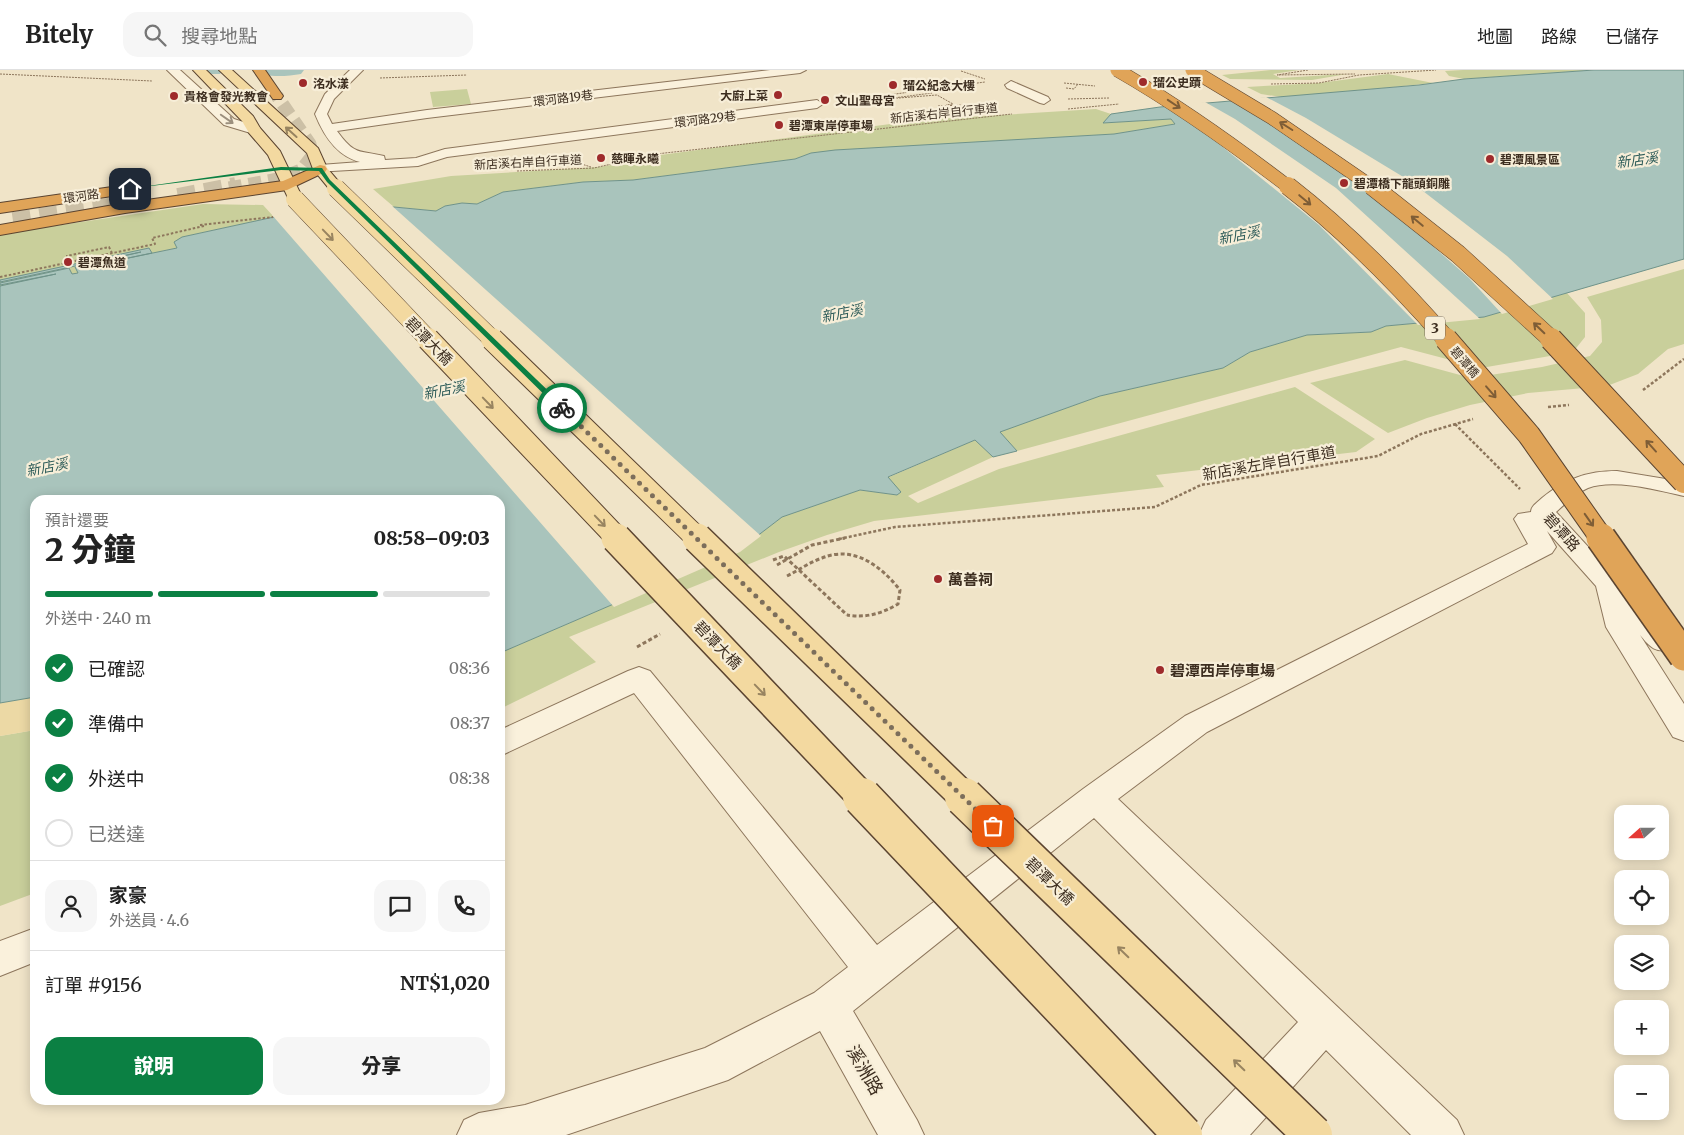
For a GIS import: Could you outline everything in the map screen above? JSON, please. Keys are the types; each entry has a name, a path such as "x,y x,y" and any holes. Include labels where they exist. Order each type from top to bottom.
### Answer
{"highway":[{"path":"259,70 277,96"},
{"name":"碧潭橋","path":"1117,70 1163,96 1236,146 1307,201 1409,298 1529,435 1684,656"},
{"path":"1192,70 1313,144 1386,196 1493,284 1592,380 1684,482"},
{"path":"262,171 286,182"},
{"path":"3,222 125,208 286,182 328,179"},
{"name":"環河路","path":"0,208 155,186"}],"main road":[{"name":"碧潭大橋","path":"200,70 248,119 254,130 275,154 286,182 1183,1135"},
{"name":"碧潭大橋","path":"225,70 245,91 313,151 328,179 1313,1135"},
{"path":"242,70 250,80 245,91"}],"street":[{"name":"環河路19巷","path":"327,129 427,114 800,70"},
{"path":"353,74 329,97 321,114 327,129 346,150 356,156 418,162"},
{"path":"179,76 229,122 254,130"},
{"path":"1011,85 1044,100"},
{"path":"422,100 427,114"},
{"name":"環河路29巷","path":"418,162 445,153 817,104"},
{"path":"328,179 418,162"},
{"name":"碧潭路","path":"1684,489 1618,478 1580,483 1534,515 1605,579 1684,666"},
{"path":"479,1135 525,1127 713,1066 828,1006 1095,798 1196,724 1543,547 1534,515"},
{"path":"1605,579 1620,627 1684,729"},
{"path":"505,742 639,678 874,972"},
{"path":"1095,798 1442,1135"},
{"path":"0,959 30,947"},
{"name":"溪洲路","path":"828,1006 902,1135"},
{"path":"1221,1135 1325,1021"}],"path":[{"path":"1308,70 1277,75 1359,75 1436,70"},
{"path":"961,71 993,81"},
{"path":"0,74 66,79 179,76"},
{"path":"353,74 466,75"},
{"path":"817,104 987,82"},
{"path":"928,90 932,93 886,99 938,95 953,104 938,106 959,107 1044,100 1116,98"},
{"path":"1066,109 1124,103"},
{"name":"新店溪右岸自行車道","path":"509,172 594,168 656,154 1017,114"},
{"path":"0,277 155,244 152,238 205,226"},
{"path":"70,262 67,256 109,247 112,253"},
{"path":"1641,392 1684,359"},
{"path":"1547,407 1576,404"},
{"name":"新店溪左岸自行車道","path":"769,570 812,545 895,527 1155,507 1201,485 1378,456 1422,434 1480,417"},
{"path":"1455,424 1534,515"},
{"path":"773,560 784,556 796,567 802,573 808,578 847,615 862,618 882,614 898,604 900,590 888,576 874,562 852,554 830,555 805,567 797,571 781,580"}],"green space":[{"path":"1271,70 1299,70 1273,74 1280,78 1347,74 1312,80 1230,79 1222,75"},
{"path":"1594,70 1464,79 1449,76 1445,71"},
{"path":"1388,74 1433,83 1288,98 1261,94 1247,87 1319,83"},
{"path":"467,89 471,104 433,107 430,92"},
{"path":"1096,109 1111,114 1104,123 1171,119 1175,124 1114,134 811,153 795,159 633,180 583,182 503,192 477,204 462,203 445,206 436,211 394,207 373,189 451,176 599,167 628,162 631,159 920,120"},
{"path":"203,204 263,205 274,217 182,237 178,248 162,251 164,254 0,290 0,234"},
{"path":"1684,269 1684,344 1668,349 1638,374 1607,386 1528,393 1470,405 1427,418 1388,433 1310,383 1405,360 1471,378 1542,367 1590,356 1602,342 1601,320 1587,297"},
{"path":"1567,293 1585,313 1585,337 1573,352 1481,368 1401,347 1017,451 999,432 1100,396 1223,368 1250,352 1307,335 1371,332 1386,326 1484,317"},
{"path":"1295,387 1375,439 1356,452 1156,475 1164,487 874,521 827,535 779,552 569,637 596,662 505,707 505,651 739,550 782,517 860,490 897,495 900,492 887,478 975,440 993,457 908,496 918,503 999,469"},
{"path":"30,731 30,895 0,906 0,736"}],"sand":[{"path":"30,698 30,731 0,736 0,703"}],"water":[{"name":"新店溪","path":"1594,70 1684,70 1684,259 1484,317 1386,326 1371,332 1307,335 1250,352 1223,368 1100,396 1000,432 1017,451 993,457 975,440 888,477 901,492 897,495 860,490 782,517 739,550 505,651 505,495 30,495 30,698 0,703 0,286 56,274 0,285 0,283 69,268 72,274 78,273 75,267 141,252 0,282 0,280 149,248 152,253 85,267 177,248 174,242 182,237 274,217 394,207 436,211 445,206 462,203 477,204 503,192 583,182 633,180 795,159 811,153 835,150 1114,134 1175,124 1171,119 1103,123 1111,114 1160,107 1419,85 1464,79"}],"pier":[{"path":"1266,97 1306,118 1410,181 1507,256 1553,299 1502,314 1469,278 1362,184 1257,115 1229,100"},
{"path":"1205,102 1235,119 1336,188 1480,319 1418,325 1319,225 1203,131 1162,105"},
{"path":"391,205 761,536 740,552 614,607 272,215"}],"waterway":[{"path":"271,71 295,70"}],"tunnel":[{"path":"229,188 278,179 301,170 312,156 310,144 277,96"},
{"path":"178,197 236,186"},
{"path":"13,221 115,206"}],"way so far":[{"path":"562,408 993,826"}],"place":[{"name":"瑠公史蹟","path":"1143,82"},
{"name":"洺水漾","path":"303,83"},
{"name":"瑠公紀念大樓","path":"893,85"},
{"name":"大廚上菜","path":"778,95"},
{"name":"貴格會發光教會","path":"174,96"},
{"name":"文山聖母宮","path":"825,100"},
{"name":"碧潭東岸停車場","path":"779,125"},
{"name":"慈暉永曦","path":"601,158"},
{"name":"碧潭風景區","path":"1490,159"},
{"name":"碧潭橋下龍頭銅雕","path":"1344,183"},
{"name":"碧潭魚道","path":"68,262"},
{"name":"萬善祠","path":"938,579"},
{"name":"碧潭西岸停車場","path":"1160,670"}],"route":[{"path":"130,189 281,168 320,169 328,181 562,408"}]}
